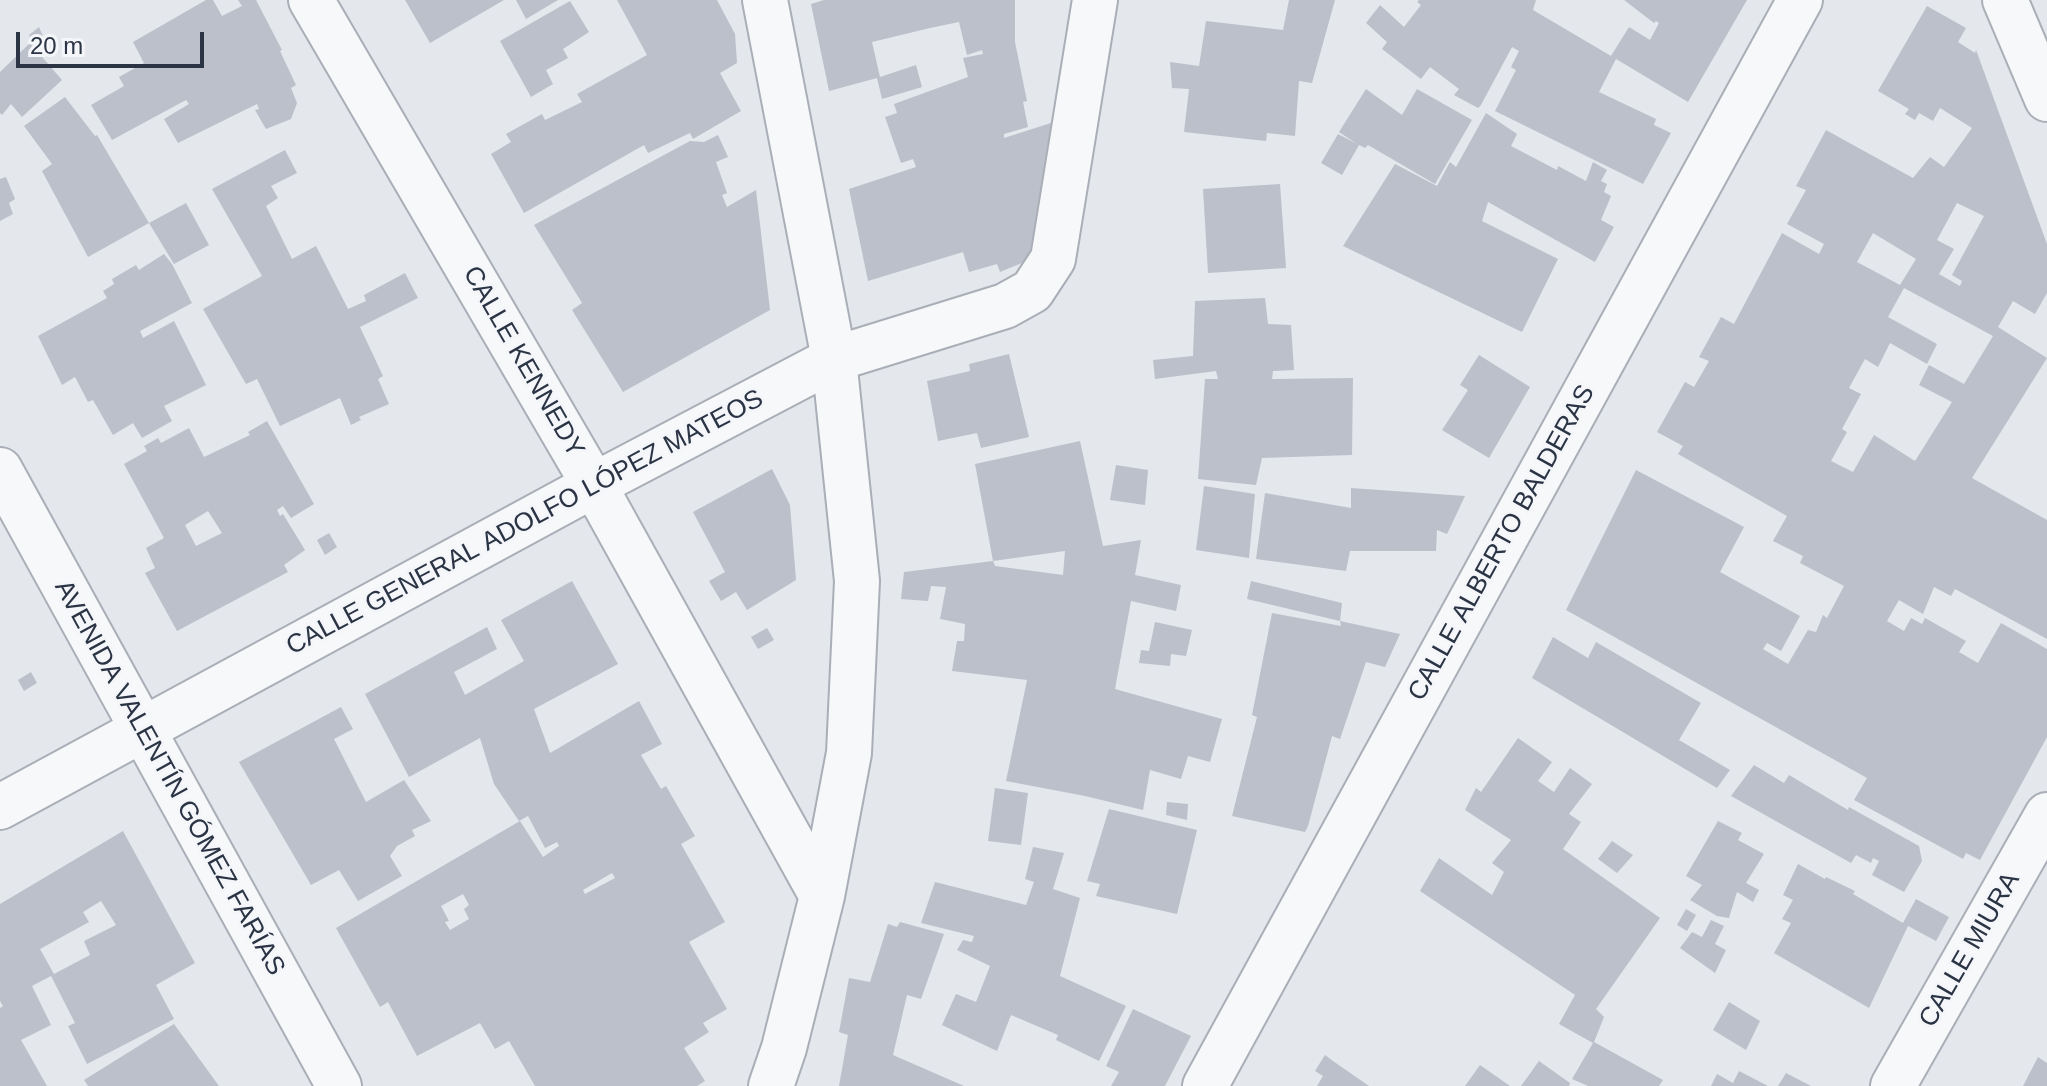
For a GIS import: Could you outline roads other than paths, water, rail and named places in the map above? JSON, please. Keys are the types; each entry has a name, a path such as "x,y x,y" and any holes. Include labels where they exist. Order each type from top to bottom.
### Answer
{"street":[{"name":"CALLE KENNEDY","path":"311,0 594,485 822,896"},
{"path":"765,0 834,359 857,581 849,753 822,896 784,1048 771,1086"},
{"name":"CALLE GENERAL ADOLFO LÓPEZ MATEOS","path":"0,807 594,485 834,359 1005,306 1032,291 1053,259 1095,0"},
{"name":"CALLE ALBERTO BALDERAS","path":"1205,1086 1800,0"},
{"path":"2005,0 2047,99"},
{"name":"AVENIDA VALENTÍN GÓMEZ FARÍAS","path":"0,470 339,1086"},
{"name":"CALLE MIURA","path":"1893,1086 2047,815"}]}
